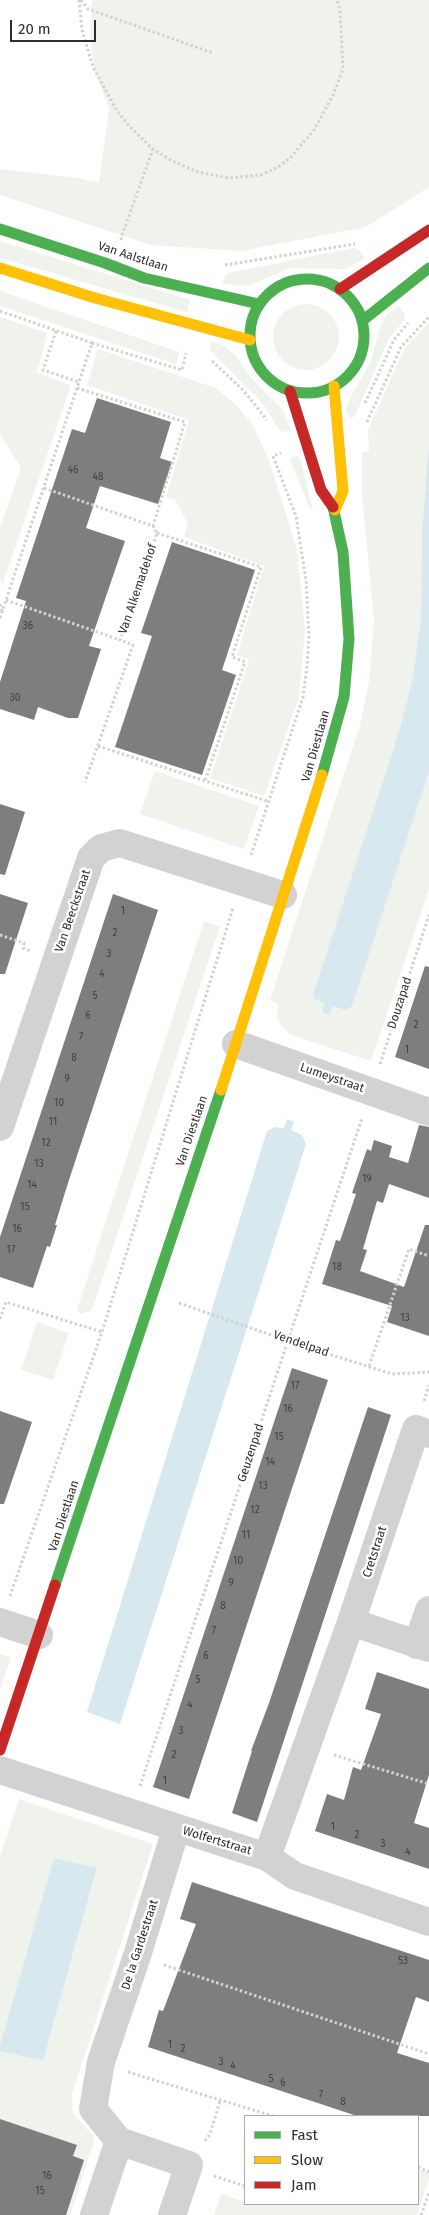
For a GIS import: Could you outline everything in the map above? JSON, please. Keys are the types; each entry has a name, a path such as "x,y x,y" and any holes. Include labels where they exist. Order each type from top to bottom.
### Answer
{"street":[{"name":"Van Aalstlaan","path":"0,229 106,263 144,278 259,304"},
{"path":"340,289 429,230"},
{"path":"0,268 95,298 250,340"},
{"path":"362,321 429,268"},
{"path":"312,279 327,282 340,289 354,303 362,321 364,336 356,365 346,377 334,386 312,393 290,391 272,381 258,366 252,354 250,328 259,304 269,293 282,284 296,280 312,279"},
{"name":"Van Diestlaan","path":"334,386 343,491 335,510"},
{"name":"Van Diestlaan","path":"0,1750 151,1292 236,1044 321,779 344,697 349,638 343,552 335,510 321,490 290,391"},
{"name":"Van Beeckstraat","path":"0,1127 9,1071 56,960 91,858 101,848 120,843 284,895"},
{"name":"Lumeystraat","path":"236,1044 429,1112"},
{"name":"Cretstraat","path":"351,1622 416,1429 429,1434"},
{"path":"267,1857 351,1622 423,1646 429,1610"},
{"path":"0,1622 39,1635"},
{"name":"Wolfertstraat","path":"0,1770 267,1857 295,1876 429,1922"},
{"name":"De la Gardestraat","path":"119,2141 93,2109 101,2062 137,1956 176,1828"},
{"path":"94,2215 119,2141 201,2170 172,2215"}],"path":[{"path":"80,0 88,9 214,53"},
{"path":"80,0 82,30 93,67 117,111 132,129 153,149 172,161 198,172 229,178 261,175 290,158 314,130 333,95 342,69 340,10 337,0"},
{"path":"124,244 121,238 153,149"},
{"path":"222,266 358,243"},
{"path":"0,311 92,343 182,370 187,349"},
{"path":"339,443 365,440 364,428 402,347 429,316"},
{"path":"364,406 394,340 413,317"},
{"path":"56,331 43,370 79,382"},
{"path":"0,618 92,343"},
{"path":"209,358 243,390 269,423"},
{"path":"77,388 185,422 153,526"},
{"path":"0,1622 102,1332 241,881 270,802 303,697 309,637 306,580 296,516 273,456 308,448"},
{"name":"Van Alkemadehof","path":"44,488 153,526 157,533 120,640 133,645 85,782"},
{"path":"157,533 261,567 232,657 245,662 205,781"},
{"path":"6,600 120,640"},
{"path":"0,604 2,611"},
{"path":"98,746 270,802"},
{"name":"Douzapad","path":"371,1091 429,915"},
{"path":"0,935 24,943 23,948 56,960"},
{"name":"Geuzenpad","path":"131,1814 371,1091"},
{"path":"369,1366 409,1249 429,1256"},
{"name":"Vendelpad","path":"174,1301 288,1341 392,1374 429,1372"},
{"path":"0,1318 6,1302 102,1332"},
{"path":"306,1746 429,1784"},
{"path":"137,1956 429,2054"},
{"path":"101,2062 220,2102 269,2115"},
{"path":"220,2102 201,2170 244,2186"},
{"path":"421,2215 429,2192"}],"shaded area":[{"path":"92,0 429,0 429,187 366,227 241,251 151,245 0,195 0,169 78,178 99,183 109,109 94,68 90,36"},
{"path":"0,241 190,300 187,312 0,258"},
{"path":"354,248 359,250 365,258 345,269 290,268 248,286 223,284 224,277 228,273"},
{"path":"0,291 179,352 176,364 0,306"},
{"path":"299,304 313,304 325,309 334,318 339,330 337,350 330,361 313,370 299,370 287,365 278,356 273,344 273,330 278,318 287,309"},
{"path":"399,306 405,315 404,321 389,338 355,416 350,419 346,410 350,398 370,363 381,325 386,315"},
{"path":"0,317 47,333 37,373 71,385 2,586 0,578 0,528 21,468 0,434"},
{"path":"429,322 429,441 422,533 421,617 413,677 332,1006 352,1006 429,772 429,889 371,1061 291,1035 280,1024 277,1015 279,1005 270,1000 360,725 369,682 374,621 362,495 362,452 369,451 368,430 400,358 406,347"},
{"path":"210,342 223,345 236,356 251,378 283,410 291,431 283,432 278,429 264,405 210,350"},
{"path":"98,349 216,388 235,404 253,425 270,463 297,550 305,629 299,697 264,796 210,778 249,660 237,655 264,566 184,537 188,524 175,499 166,497 189,420 87,385"},
{"path":"429,441 429,772 352,1006 345,1010 332,1006 330,1015 322,1012 325,1003 316,1000 313,995 399,732 413,677 421,617 422,533"},
{"path":"297,456 300,458 313,510 310,509 290,460"},
{"path":"155,771 259,806 244,849 140,814"},
{"path":"204,921 220,926 92,1310 81,1314 77,1310"},
{"path":"287,1119 294,1122 291,1130 302,1135 306,1144 120,1724 87,1712 267,1131 275,1127 284,1128"},
{"path":"37,1322 69,1333 53,1380 21,1370"},
{"path":"0,1654 11,1657 0,1690"},
{"path":"19,1799 153,1844 72,2094 73,2114 95,2138 70,2215 0,2215 0,2051 43,2061 97,1869 54,1859 0,2045 0,1857"},
{"path":"54,1858 97,1868 43,2061 0,2051 0,2045"},
{"path":"419,2169 429,2173 417,2215 214,2215 221,2194 244,2202 244,2205 419,2205"}],"building":[{"path":"97,398 171,422 160,458 172,462 158,504 100,486 86,528 125,541 89,646 101,649 78,718 68,718 38,707 34,720 0,709 0,682 26,601 16,598 72,429 85,433"},
{"path":"172,542 255,570 222,670 236,675 202,775 115,747 152,636 141,633"},
{"path":"0,804 25,812 5,875 0,874"},
{"path":"0,894 28,903 5,974 0,974"},
{"path":"113,894 158,910 68,1183 50,1247 47,1246 33,1288 0,1277 0,1237"},
{"path":"425,966 429,967 429,1069 395,1057"},
{"path":"419,1125 429,1127 429,1198 389,1184 383,1203 377,1201 363,1249 367,1250 360,1271 404,1287 425,1225 429,1225 429,1336 387,1322 392,1306 322,1284 336,1240 340,1241 356,1194 352,1193 367,1149 371,1151 374,1140 392,1146 389,1157 408,1163"},
{"path":"292,1368 328,1380 189,1799 153,1787"},
{"path":"368,1407 391,1415 257,1822 232,1813 251,1751 269,1703"},
{"path":"0,1411 32,1422 4,1504 0,1504"},
{"path":"377,1672 429,1689 429,1775 414,1823 429,1828 429,1869 315,1831 327,1794 344,1800 353,1767 361,1770 381,1714 365,1709"},
{"path":"192,1882 429,1960 429,2002 416,1997 397,2053 429,2063 429,2116 354,2115 148,2047 159,2010 163,2011 196,1924 180,1919"},
{"path":"0,2119 77,2145 73,2156 84,2160 66,2215 0,2215"}],"traffic: fast":[{"path":"0,229 105,263 144,278 259,304"},
{"path":"362,321 429,268"},
{"path":"307,279 329,283 347,296 360,314 364,336 360,358 347,376 329,389 307,393 285,389 267,376 254,358 250,336 254,314 267,296 285,283 307,279"},
{"path":"322,775 344,697 349,639 343,552 333,507"},
{"path":"55,1585 221,1090"}],"traffic: slow":[{"path":"0,268 95,298 250,340"},
{"path":"334,386 343,491 335,510"},
{"path":"221,1090 322,775"}],"traffic: jam":[{"path":"340,289 429,230"},
{"path":"290,391 321,490 333,507"},
{"path":"0,1750 55,1585"}]}
